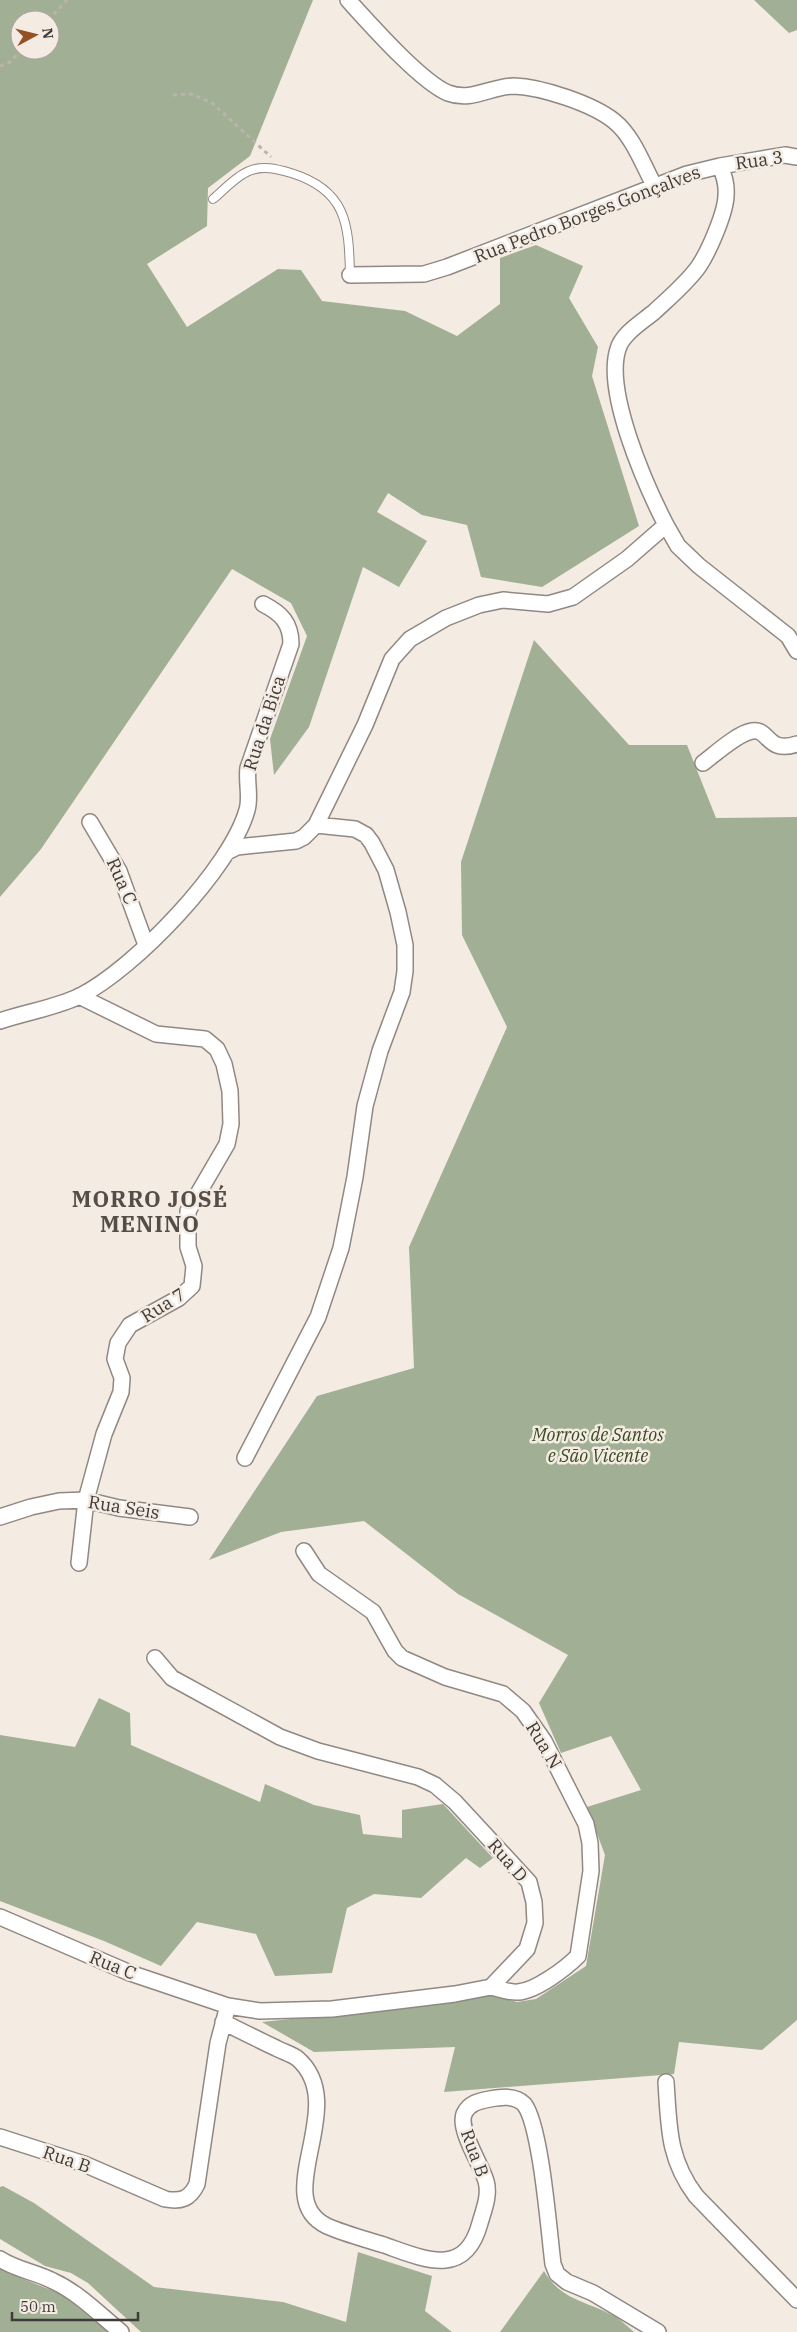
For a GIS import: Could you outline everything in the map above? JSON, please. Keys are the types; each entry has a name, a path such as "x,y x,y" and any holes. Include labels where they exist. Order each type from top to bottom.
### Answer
{"street":[{"path":"348,0 428,81 448,93 477,95 514,86 565,96 602,113 615,121 629,139 654,185"},
{"name":"Rua 3","path":"720,166 785,155 797,157"},
{"name":"Rua Pedro Borges Gonçalves","path":"350,275 424,274 447,267 654,185 720,166 726,196 718,224 699,266 664,303 621,340 614,364 616,392 632,443 653,499 678,546 788,636 797,651"},
{"path":"226,852 238,847 296,840 304,837 316,825 365,725 392,659 410,638 446,618 502,600 548,604 573,597 627,559 666,525"},
{"name":"Rua da Bica","path":"0,1021 79,996 105,981 173,921 226,852 248,807 246,781 248,768 291,644 291,632 286,621 278,612 263,604"},
{"path":"703,763 742,735 753,731 761,732 774,745 786,747 797,744"},
{"name":"Rua C","path":"90,822 119,871 146,945"},
{"path":"245,1458 321,1308 341,1248 355,1178 365,1106 380,1051 402,992 405,971 405,945 398,912 386,870 372,843 366,835 355,829 316,825"},
{"name":"Rua 7","path":"79,996 156,1034 196,1037 213,1044 224,1064 230,1091 231,1124 227,1144 188,1211 188,1247 194,1266 192,1286 180,1298 130,1325 118,1343 115,1359 122,1378 121,1392 104,1434 86,1500 79,1563"},
{"name":"Rua Seis","path":"0,1518 31,1507 59,1501 86,1500 119,1508 190,1517"},
{"name":"Rua N","path":"304,1551 319,1574 373,1612 395,1651 402,1658 445,1677 503,1694 523,1710 544,1741 586,1824 590,1843 591,1871 578,1956 570,1964 530,1990 517,1992 491,1987"},
{"name":"Rua D","path":"155,1658 172,1678 280,1737 318,1751 418,1777 435,1785 454,1802 518,1868 529,1882 534,1902 535,1923 527,1948 491,1987"},
{"name":"Rua C","path":"0,1916 130,1973 228,2006"},
{"path":"228,2006 260,2011 295,2012 455,1994 491,1987"},
{"name":"Rua B","path":"0,2137 84,2164 165,2199 184,2200 192,2194 197,2184 218,2043 228,2006"},
{"name":"Rua B","path":"223,2022 297,2059 310,2076 316,2094 318,2115 305,2180 306,2202 311,2214 326,2225 428,2261 446,2262 458,2257 470,2248 478,2232 488,2196 486,2181 464,2130 463,2116 468,2108 476,2102 502,2096 514,2098 523,2103 529,2112 538,2149 553,2264 557,2274 567,2282 593,2293 658,2332"},
{"path":"666,2082 670,2138 675,2159 683,2178 696,2196 797,2300"},
{"path":"0,2259 11,2266 52,2280 72,2291 121,2332"}],"lane":[{"path":"213,199 246,172 265,168 276,168 316,182 333,197 340,208 348,231 350,275"}],"path":[{"path":"58,10 67,0"},
{"path":"0,66 12,60"},
{"path":"173,95 191,94 212,103 268,152 276,168"}],"green space":[{"path":"0,0 313,0 250,156 208,188 207,226 147,264 187,327 278,269 301,270 322,301 405,311 457,336 500,304 500,258 536,245 583,266 569,298 598,347 592,376 639,526 542,587 481,577 467,525 422,515 388,493 377,512 427,541 399,587 363,567 309,727 274,775 270,739 307,636 291,603 232,569 41,849 0,897"},
{"path":"754,0 797,0 797,30 789,33"},
{"name":"Morros de Santos e São Vicente","path":"534,640 629,745 687,745 716,818 797,817 797,2020 762,2050 679,2042 674,2074 444,2092 455,2047 314,2052 262,2022 453,2002 493,1995 517,2002 536,1999 586,1966 605,1855 587,1807 641,1790 611,1736 561,1753 539,1703 568,1655 458,1594 364,1521 281,1532 209,1560 317,1396 414,1368 409,1247 507,1027 462,935 461,862"},
{"path":"99,1698 130,1713 131,1745 260,1802 265,1784 314,1805 360,1815 363,1834 402,1838 402,1810 443,1804 493,1858 480,1868 466,1858 421,1898 374,1894 347,1908 332,1973 275,1976 256,1934 197,1922 161,1966 104,1941 0,1901 0,1735 75,1747"},
{"path":"3,2186 34,2203 154,2287 283,2302 346,2322 358,2252 432,2276 425,2311 452,2332 141,2332 88,2283 71,2273 45,2266 0,2239 0,2187"},
{"path":"0,2267 8,2273 69,2297 110,2332 0,2332"},
{"path":"544,2271 558,2289 616,2317 634,2332 500,2332"}],"district":[{"name":"MORRO JOSÉ MENINO","path":"150,1210"}]}
